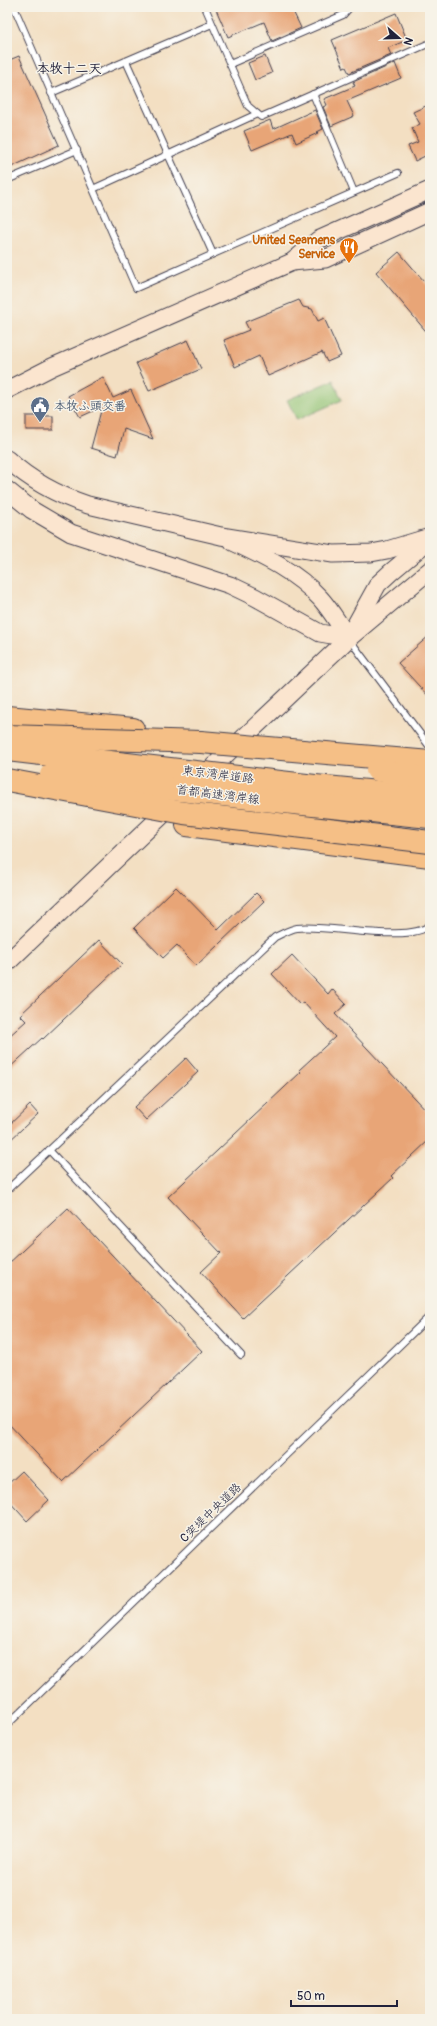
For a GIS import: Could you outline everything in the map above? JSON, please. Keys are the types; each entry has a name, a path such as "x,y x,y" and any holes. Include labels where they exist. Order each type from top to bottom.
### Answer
{"highway":[{"path":"7,717 133,729 430,748"},
{"path":"133,729 430,779"},
{"path":"7,736 201,742 430,762"},
{"path":"7,743 316,779 430,789"},
{"name":"東京湾岸道路","path":"7,750 316,786 430,797"},
{"name":"東京湾岸道路","path":"7,762 299,796 430,809"},
{"name":"首都高速湾岸線","path":"7,770 274,801 430,817"},
{"path":"7,780 184,813 430,842"},
{"path":"7,795 187,825 430,856"},
{"path":"187,825 430,833"}],"street":[{"path":"7,390 52,367 292,262 318,240 430,190"},
{"path":"292,262 325,259 430,211"},
{"path":"7,459 29,477 72,500 221,536 317,552 350,554 387,550 430,538"},
{"path":"7,490 36,513 71,533 230,585 320,633 349,638"},
{"path":"221,536 277,563 293,575 321,598 349,638"},
{"path":"349,638 378,584 430,538"},
{"path":"7,963 349,638 430,570"}],"lane":[{"path":"14,7 136,288 398,173"},
{"path":"205,7 248,106 260,117 430,43"},
{"path":"230,64 343,15 350,7"},
{"path":"52,93 212,24"},
{"path":"126,61 213,254"},
{"path":"313,94 354,192"},
{"path":"93,189 257,114"},
{"path":"7,180 77,150"},
{"path":"349,638 430,748"},
{"path":"7,1190 275,937 297,928 405,934 426,929 430,925"},
{"path":"49,1150 241,1355"},
{"name":"C突堤中央道路","path":"7,1725 430,1316"}],"green space":[{"path":"333,380 342,400 297,420 287,400"}],"building":[{"path":"215,7 291,7 301,28 272,41 264,22 228,37"},
{"path":"396,13 407,40 388,48 391,55 349,73 346,67 344,68 332,40"},
{"path":"19,56 59,145 7,169 7,61"},
{"path":"265,56 272,73 255,80 248,63"},
{"path":"395,63 401,78 347,101 354,116 331,126 323,107 327,105 324,99 355,86 353,82"},
{"path":"430,104 430,166 425,156 415,161 408,146 418,142 412,128 420,124 413,112"},
{"path":"315,110 323,129 317,132 318,133 296,143 292,133 252,150 244,131 270,120 273,129"},
{"path":"399,252 430,288 430,336 376,272"},
{"path":"299,300 303,307 312,309 318,321 324,318 341,356 327,362 322,352 268,376 259,356 235,367 224,340 249,330 245,322"},
{"path":"188,340 201,369 149,391 136,363"},
{"path":"103,377 113,398 131,390 153,439 124,429 117,456 91,448 102,407 80,417 68,396"},
{"name":"本牧ふ頭交番","path":"26,416 53,416 53,430 26,430"},
{"path":"430,635 430,698 398,663"},
{"path":"176,887 218,930 256,893 264,901 196,966 177,945 163,958 134,928"},
{"path":"99,940 122,964 43,1039 42,1038 7,1070 7,1038 26,1021 20,1015"},
{"path":"292,955 328,994 332,989 346,1004 335,1014 430,1115 430,1139 391,1176 393,1178 243,1318 201,1272 221,1253 168,1197 301,1072 299,1070 335,1037 303,1002 300,1004 272,974"},
{"path":"186,1058 198,1072 146,1120 134,1107"},
{"path":"30,1105 38,1114 7,1143 7,1127"},
{"path":"68,1208 202,1351 63,1482 7,1422 7,1265"},
{"path":"22,1471 49,1500 27,1521 7,1499 7,1485"}],"place":[{"name":"United Seamens Service","path":"349,264"},
{"name":"本牧ふ頭交番","path":"40,423"}],"district":[{"name":"本牧十二天","path":"69,69"}]}
